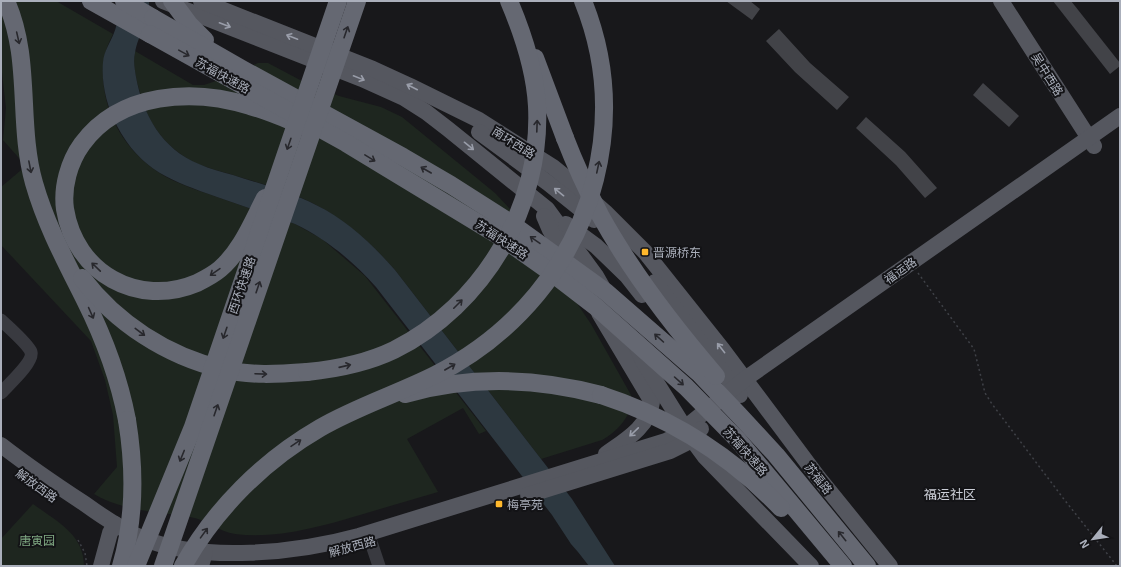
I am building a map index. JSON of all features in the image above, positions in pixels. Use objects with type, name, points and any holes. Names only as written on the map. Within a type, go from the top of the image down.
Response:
[{"type":"highway","points":[[6,1],[15,25],[19,43],[22,64],[27,150],[30,169],[41,205],[51,230],[104,344],[124,402],[130,439],[132,483],[130,520],[121,566]]},
{"type":"highway","name":"苏福快速路","points":[[91,1],[346,144],[501,237],[556,276],[595,306],[686,387],[738,440],[843,566]]},
{"type":"highway","name":"苏福快速路","points":[[124,1],[242,69],[451,185],[509,222],[606,292],[700,374],[776,455],[867,566]]},
{"type":"highway","points":[[172,1],[188,24],[242,69]]},
{"type":"highway","points":[[309,83],[331,1]]},
{"type":"highway","name":"西环快速路","points":[[136,566],[194,427],[309,83],[338,1]]},
{"type":"highway","name":"西环快速路","points":[[174,560],[357,1]]},
{"type":"highway","points":[[51,230],[93,293],[109,309],[146,337],[170,351],[201,363],[222,370],[240,372],[274,374],[301,373],[331,370],[373,358],[394,350],[440,320],[473,288],[497,256],[515,224],[529,184],[534,162],[537,104],[529,58],[524,39],[510,1]]},
{"type":"highway","points":[[510,1],[528,40],[551,103],[577,167],[598,211],[614,239],[668,318],[783,455],[829,520]]},
{"type":"highway","points":[[174,560],[194,548],[216,517],[241,489],[267,465],[290,447],[321,428],[454,365],[490,341],[512,322],[540,291],[557,267],[571,243],[587,208],[593,190],[604,131],[603,73],[595,36],[583,1]]},
{"type":"highway","points":[[280,169],[242,243],[234,254],[219,270],[202,280],[183,288],[165,291],[138,289],[112,280],[93,265],[84,254],[67,221],[64,188],[70,168],[80,146],[102,122],[126,108],[147,101],[171,97],[205,97],[222,99],[249,105],[272,113],[346,144]]},
{"type":"highway","points":[[369,404],[435,386],[487,381],[536,383],[580,389],[618,401],[658,417],[678,428],[698,440],[739,470],[780,507],[831,566]]},
{"type":"main road","points":[[163,1],[362,79],[404,98],[448,129],[543,207],[596,246],[738,391]]},
{"type":"main road","name":"南环西路","points":[[201,1],[373,69],[479,120],[553,167],[600,207],[644,252],[738,391]]},
{"type":"main road","name":"吴中西路","points":[[1001,1],[1096,140]]},
{"type":"main road","name":"吴中西路","points":[[1014,1],[1096,140]]},
{"type":"main road","name":"福运路","points":[[1096,140],[1120,116]]},
{"type":"main road","name":"福运路","points":[[688,433],[738,391],[912,270],[933,253],[1096,140],[1120,129]]},
{"type":"main road","points":[[543,207],[596,276],[634,340],[643,361],[688,433],[715,468],[811,566]]},
{"type":"main road","points":[[543,207],[550,230],[652,402],[651,409],[639,427],[595,463]]},
{"type":"main road","name":"苏福路","points":[[738,391],[818,477],[890,566]]},
{"type":"main road","name":"解放西路","points":[[563,478],[595,463],[688,433]]},
{"type":"main road","name":"解放西路","points":[[1,458],[55,497],[113,529],[142,538],[174,560],[203,559],[224,562],[255,562],[293,559],[339,551],[370,537],[563,478],[679,448],[688,433]]},
{"type":"main road","name":"解放西路","points":[[1,445],[113,529]]},
{"type":"main road","points":[[101,566],[113,529]]},
{"type":"street","points":[[1,320],[28,347],[31,357],[28,363],[1,393]]},
{"type":"street","points":[[370,537],[379,566]]},
{"type":"path","points":[[912,270],[930,289],[974,349],[985,393],[992,404],[1063,498],[1117,566]]},
{"type":"path","points":[[78,540],[85,553],[87,566]]},
{"type":"green space","points":[[1,1],[56,1],[113,34],[106,50],[103,66],[103,82],[110,113],[124,139],[143,160],[154,169],[166,177],[189,187],[295,224],[322,239],[365,276],[486,431],[479,434],[463,408],[407,439],[438,492],[314,528],[267,535],[229,533],[196,518],[129,508],[94,494],[117,467],[113,415],[105,380],[91,341],[1,245],[1,187],[26,166],[3,140],[6,108],[1,64]]},
{"type":"green space","points":[[135,51],[193,85],[204,85],[258,63],[268,63],[302,81],[339,96],[381,107],[402,117],[495,193],[522,222],[591,324],[631,395],[630,409],[624,421],[614,432],[602,440],[541,459],[395,270],[360,235],[340,219],[308,201],[275,188],[198,164],[188,159],[169,145],[149,117],[139,91],[135,74]]},
{"type":"green space","name":"唐寅园","points":[[33,504],[67,529],[74,537],[83,555],[84,566],[1,566],[1,539]]},
{"type":"shaded area","points":[[121,1],[149,1],[148,15],[135,53],[134,59],[136,77],[139,91],[149,117],[165,140],[186,158],[199,164],[275,188],[316,205],[338,218],[369,242],[395,270],[572,499],[615,566],[589,566],[571,544],[552,515],[376,287],[358,268],[318,237],[295,224],[201,191],[172,179],[147,164],[136,154],[126,141],[113,119],[103,78],[104,58],[115,29]]},
{"type":"building","points":[[726,1],[750,1],[760,9],[752,20]]},
{"type":"building","points":[[1053,1],[1071,1],[1120,63],[1120,66],[1110,74]]},
{"type":"building","points":[[779,29],[810,63],[849,97],[837,110],[795,72],[766,41]]},
{"type":"building","points":[[983,83],[1019,116],[1009,127],[973,95]]},
{"type":"building","points":[[866,117],[905,152],[937,188],[925,198],[896,165],[856,128]]},
{"type":"place","name":"晋源桥东","points":[[645,252]]},
{"type":"place","name":"梅亭苑","points":[[499,504]]},
{"type":"district","name":"福运社区","points":[[950,494]]}]
